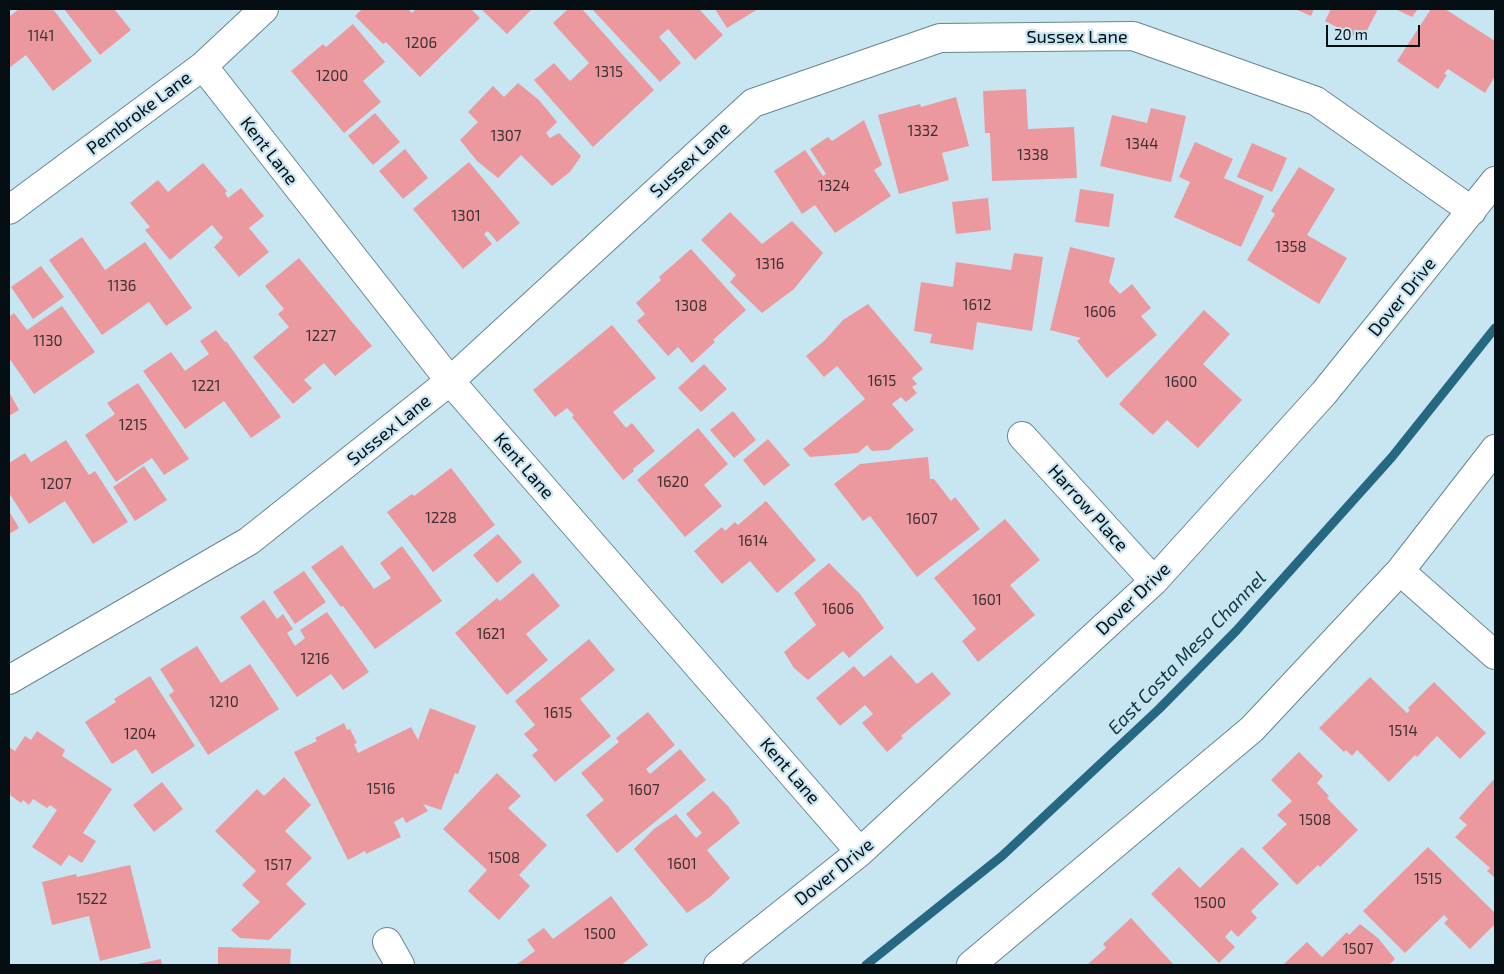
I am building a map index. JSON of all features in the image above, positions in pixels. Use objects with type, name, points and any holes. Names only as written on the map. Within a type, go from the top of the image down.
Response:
[{"type":"street","name":"Pembroke Lane","points":[[9,210],[203,66],[264,9]]},
{"type":"street","name":"Sussex Lane","points":[[9,680],[249,541],[450,381],[753,103],[940,38],[1133,36],[1316,101],[1472,211]]},
{"type":"street","name":"Kent Lane","points":[[203,66],[450,381],[860,852]]},
{"type":"street","name":"Dover Drive","points":[[718,965],[860,852],[1154,581],[1324,393],[1495,181]]},
{"type":"street","name":"Harrow Place","points":[[1022,436],[1154,581]]},
{"type":"street","points":[[971,965],[1252,729],[1400,571],[1495,449]]},
{"type":"street","points":[[1400,571],[1495,655]]},
{"type":"street","points":[[387,942],[400,965]]},
{"type":"building","points":[[19,9],[53,9],[92,61],[53,91],[26,55],[9,68],[9,17]]},
{"type":"building","points":[[64,9],[114,9],[131,30],[100,55]]},
{"type":"building","points":[[362,9],[408,9],[412,13],[416,9],[471,9],[480,18],[420,77],[386,42],[383,44],[355,16]]},
{"type":"building","points":[[481,9],[532,9],[507,34]]},
{"type":"building","points":[[568,9],[582,9],[654,90],[593,147],[534,80],[554,63],[570,81],[589,63],[553,23]]},
{"type":"building","points":[[592,9],[699,9],[723,35],[695,60],[668,29],[659,37],[681,63],[660,82]]},
{"type":"building","points":[[715,9],[758,9],[727,28]]},
{"type":"building","points":[[1295,9],[1314,9],[1311,16]]},
{"type":"building","points":[[1331,9],[1378,9],[1362,40],[1325,21]]},
{"type":"building","points":[[1395,9],[1418,9],[1412,17]]},
{"type":"building","points":[[1431,9],[1445,9],[1495,41],[1495,76],[1485,93],[1448,69],[1444,74],[1447,75],[1438,89],[1397,61]]},
{"type":"building","points":[[353,24],[385,62],[363,81],[381,102],[344,133],[291,71],[323,44],[326,47]]},
{"type":"building","points":[[518,83],[539,100],[557,122],[546,133],[550,138],[559,133],[581,156],[570,172],[552,186],[521,155],[498,178],[477,161],[460,140],[478,122],[468,112],[493,86],[504,97]]},
{"type":"building","points":[[1026,89],[1028,129],[1074,127],[1077,178],[992,181],[990,133],[985,133],[983,91]]},
{"type":"building","points":[[956,97],[969,146],[942,153],[949,180],[899,194],[878,115],[920,104],[921,107]]},
{"type":"building","points":[[1151,108],[1186,116],[1171,182],[1100,166],[1112,115],[1147,123]]},
{"type":"building","points":[[375,113],[400,142],[373,165],[348,136]]},
{"type":"building","points":[[864,120],[882,165],[874,170],[891,196],[835,233],[815,205],[802,214],[774,171],[805,150],[823,176],[826,174],[810,149],[828,137],[832,141]]},
{"type":"building","points":[[1195,142],[1233,159],[1224,178],[1264,196],[1241,247],[1174,217],[1190,182],[1179,177]]},
{"type":"building","points":[[1252,143],[1287,158],[1272,192],[1237,177]]},
{"type":"building","points":[[405,149],[428,178],[403,199],[379,171]]},
{"type":"building","points":[[469,162],[520,223],[497,242],[488,231],[484,234],[492,244],[463,269],[413,209]]},
{"type":"building","points":[[203,163],[227,191],[225,193],[228,198],[241,188],[264,216],[249,228],[269,252],[239,277],[214,247],[223,238],[212,225],[170,260],[145,230],[150,227],[130,203],[158,180],[168,192]]},
{"type":"building","points":[[1299,167],[1335,189],[1307,235],[1347,258],[1319,304],[1247,260],[1275,214],[1271,211]]},
{"type":"building","points":[[1080,189],[1114,194],[1109,227],[1075,222]]},
{"type":"building","points":[[988,198],[991,230],[956,234],[952,202]]},
{"type":"building","points":[[730,212],[762,244],[792,221],[823,253],[794,289],[762,313],[730,282],[736,275],[701,240]]},
{"type":"building","points":[[82,237],[105,270],[145,242],[192,308],[166,326],[149,302],[102,335],[49,260]]},
{"type":"building","points":[[1070,247],[1115,258],[1109,282],[1120,294],[1132,284],[1151,308],[1141,316],[1157,335],[1107,378],[1077,341],[1081,338],[1050,330]]},
{"type":"building","points":[[691,249],[746,310],[713,340],[715,342],[692,363],[678,347],[668,356],[637,321],[645,314],[636,303],[661,280],[659,277]]},
{"type":"building","points":[[1014,253],[1043,257],[1032,331],[977,322],[973,350],[930,343],[932,334],[914,331],[921,282],[953,287],[956,262],[1011,270]]},
{"type":"building","points":[[299,258],[372,346],[335,376],[324,363],[304,380],[312,388],[293,404],[253,357],[289,327],[278,314],[284,309],[265,286]]},
{"type":"building","points":[[41,266],[64,297],[33,319],[11,287]]},
{"type":"building","points":[[868,304],[923,369],[912,378],[917,384],[912,387],[917,393],[906,402],[901,397],[892,404],[914,430],[889,450],[872,451],[867,445],[858,453],[810,457],[803,449],[865,399],[837,366],[824,377],[806,356],[824,341],[843,320]]},
{"type":"building","points":[[62,306],[95,352],[34,394],[9,358],[9,317],[14,313],[27,330]]},
{"type":"building","points":[[1204,310],[1230,334],[1203,364],[1242,400],[1198,448],[1167,420],[1153,435],[1119,404]]},
{"type":"building","points":[[612,325],[656,378],[613,412],[626,428],[632,423],[655,451],[623,480],[572,417],[574,415],[567,408],[555,417],[533,390]]},
{"type":"building","points":[[216,330],[281,417],[251,438],[224,401],[185,429],[143,371],[171,352],[185,371],[209,354],[200,341]]},
{"type":"building","points":[[704,364],[727,389],[701,412],[678,388]]},
{"type":"building","points":[[138,383],[189,459],[164,475],[152,458],[116,482],[85,435],[115,414],[107,403]]},
{"type":"building","points":[[9,392],[19,410],[9,416]]},
{"type":"building","points":[[733,411],[756,440],[734,458],[710,430]]},
{"type":"building","points":[[698,428],[728,464],[704,485],[722,506],[685,537],[637,480]]},
{"type":"building","points":[[768,439],[790,465],[764,486],[743,460]]},
{"type":"building","points":[[66,440],[89,475],[95,471],[128,522],[93,544],[65,501],[29,524],[9,493],[9,463],[25,453],[31,462]]},
{"type":"building","points":[[928,457],[930,479],[934,479],[951,501],[955,497],[980,529],[917,577],[870,516],[863,521],[834,484],[860,464]]},
{"type":"building","points":[[144,466],[167,500],[135,521],[113,487]]},
{"type":"building","points":[[451,468],[495,525],[433,572],[387,512],[412,494],[414,496]]},
{"type":"building","points":[[766,501],[816,560],[777,593],[750,561],[722,584],[694,551],[722,527],[725,531],[735,522],[738,525]]},
{"type":"building","points":[[9,511],[19,528],[9,534]]},
{"type":"building","points":[[1005,519],[1040,560],[1010,585],[1035,615],[978,662],[962,641],[976,629],[934,578]]},
{"type":"building","points":[[498,534],[522,562],[497,583],[473,555]]},
{"type":"building","points":[[342,545],[374,589],[391,578],[380,563],[402,546],[442,601],[375,649],[311,567]]},
{"type":"building","points":[[829,563],[860,594],[884,628],[849,658],[843,651],[808,680],[794,668],[784,652],[816,625],[794,593]]},
{"type":"building","points":[[304,571],[326,602],[295,624],[273,592]]},
{"type":"building","points":[[533,573],[560,606],[526,634],[548,660],[507,695],[455,633],[497,598],[500,601]]},
{"type":"building","points":[[264,600],[277,619],[283,614],[293,629],[287,633],[295,646],[305,638],[300,630],[327,612],[369,672],[343,690],[331,674],[297,697],[240,617]]},
{"type":"building","points":[[589,639],[615,670],[580,699],[611,736],[555,782],[532,755],[538,750],[524,734],[535,725],[515,701]]},
{"type":"building","points":[[197,646],[221,683],[250,664],[279,709],[208,755],[169,695],[174,691],[160,669]]},
{"type":"building","points":[[891,655],[917,684],[932,672],[951,694],[901,736],[903,738],[887,752],[862,723],[873,714],[865,705],[840,726],[816,698],[854,666],[864,677]]},
{"type":"building","points":[[150,676],[195,746],[152,774],[136,749],[112,764],[85,722],[116,702],[114,699]]},
{"type":"building","points":[[1370,677],[1407,713],[1410,710],[1408,708],[1434,682],[1486,733],[1460,759],[1437,736],[1417,757],[1415,755],[1389,782],[1357,750],[1352,756],[1346,750],[1344,752],[1319,728]]},
{"type":"building","points":[[430,708],[476,726],[458,774],[455,773],[441,810],[423,804],[428,811],[406,823],[403,817],[394,822],[401,837],[366,854],[365,851],[348,860],[294,752],[317,741],[315,738],[344,723],[347,730],[350,729],[357,743],[354,744],[358,753],[411,727],[418,740]]},
{"type":"building","points":[[648,712],[675,745],[646,769],[650,774],[680,749],[706,780],[617,853],[586,815],[604,800],[581,773],[619,742],[616,738]]},
{"type":"building","points":[[37,731],[65,750],[62,756],[112,789],[83,833],[96,841],[82,863],[69,855],[61,866],[32,847],[57,810],[50,805],[47,808],[33,799],[29,805],[23,800],[21,803],[10,795],[9,747],[15,751],[25,736],[31,740]]},
{"type":"building","points":[[1299,752],[1323,776],[1317,783],[1329,796],[1327,798],[1358,830],[1320,867],[1318,865],[1297,885],[1262,848],[1287,824],[1277,815],[1292,801],[1271,780]]},
{"type":"building","points":[[497,773],[521,796],[508,808],[547,845],[519,875],[530,886],[499,920],[468,891],[487,870],[443,829]]},
{"type":"building","points":[[284,777],[311,805],[285,831],[312,858],[286,884],[306,904],[269,940],[240,938],[231,930],[260,902],[242,885],[256,871],[215,831],[257,789],[264,796]]},
{"type":"building","points":[[1495,778],[1495,878],[1487,871],[1490,868],[1455,837],[1467,825],[1459,818]]},
{"type":"building","points":[[162,782],[183,809],[154,832],[133,805]]},
{"type":"building","points":[[713,791],[728,806],[740,823],[707,850],[730,878],[710,897],[687,913],[634,849],[654,829],[676,814],[696,838],[702,833],[686,814]]},
{"type":"building","points":[[1242,847],[1279,884],[1251,911],[1257,918],[1238,937],[1231,930],[1225,937],[1235,947],[1219,963],[1151,894],[1179,867],[1200,888]]},
{"type":"building","points":[[1428,847],[1495,913],[1495,924],[1470,949],[1444,923],[1448,919],[1444,915],[1405,953],[1363,911]]},
{"type":"building","points":[[130,865],[151,948],[100,961],[89,916],[52,925],[42,882],[76,874],[77,877]]},
{"type":"building","points":[[611,896],[648,945],[621,965],[516,965],[535,951],[527,940],[544,928],[553,939]]},
{"type":"building","points":[[1131,918],[1173,964],[1087,965],[1106,948],[1103,944]]},
{"type":"building","points":[[1360,924],[1378,938],[1395,959],[1389,965],[1283,965],[1307,942],[1322,957],[1347,932],[1349,935]]},
{"type":"building","points":[[218,947],[291,949],[290,965],[218,965]]},
{"type":"building","points":[[161,959],[162,965],[138,965],[138,964]]},
{"type":"waterway","name":"East Costa Mesa Channel","points":[[866,965],[1002,856],[1159,709],[1236,631],[1392,457],[1495,328]]}]
